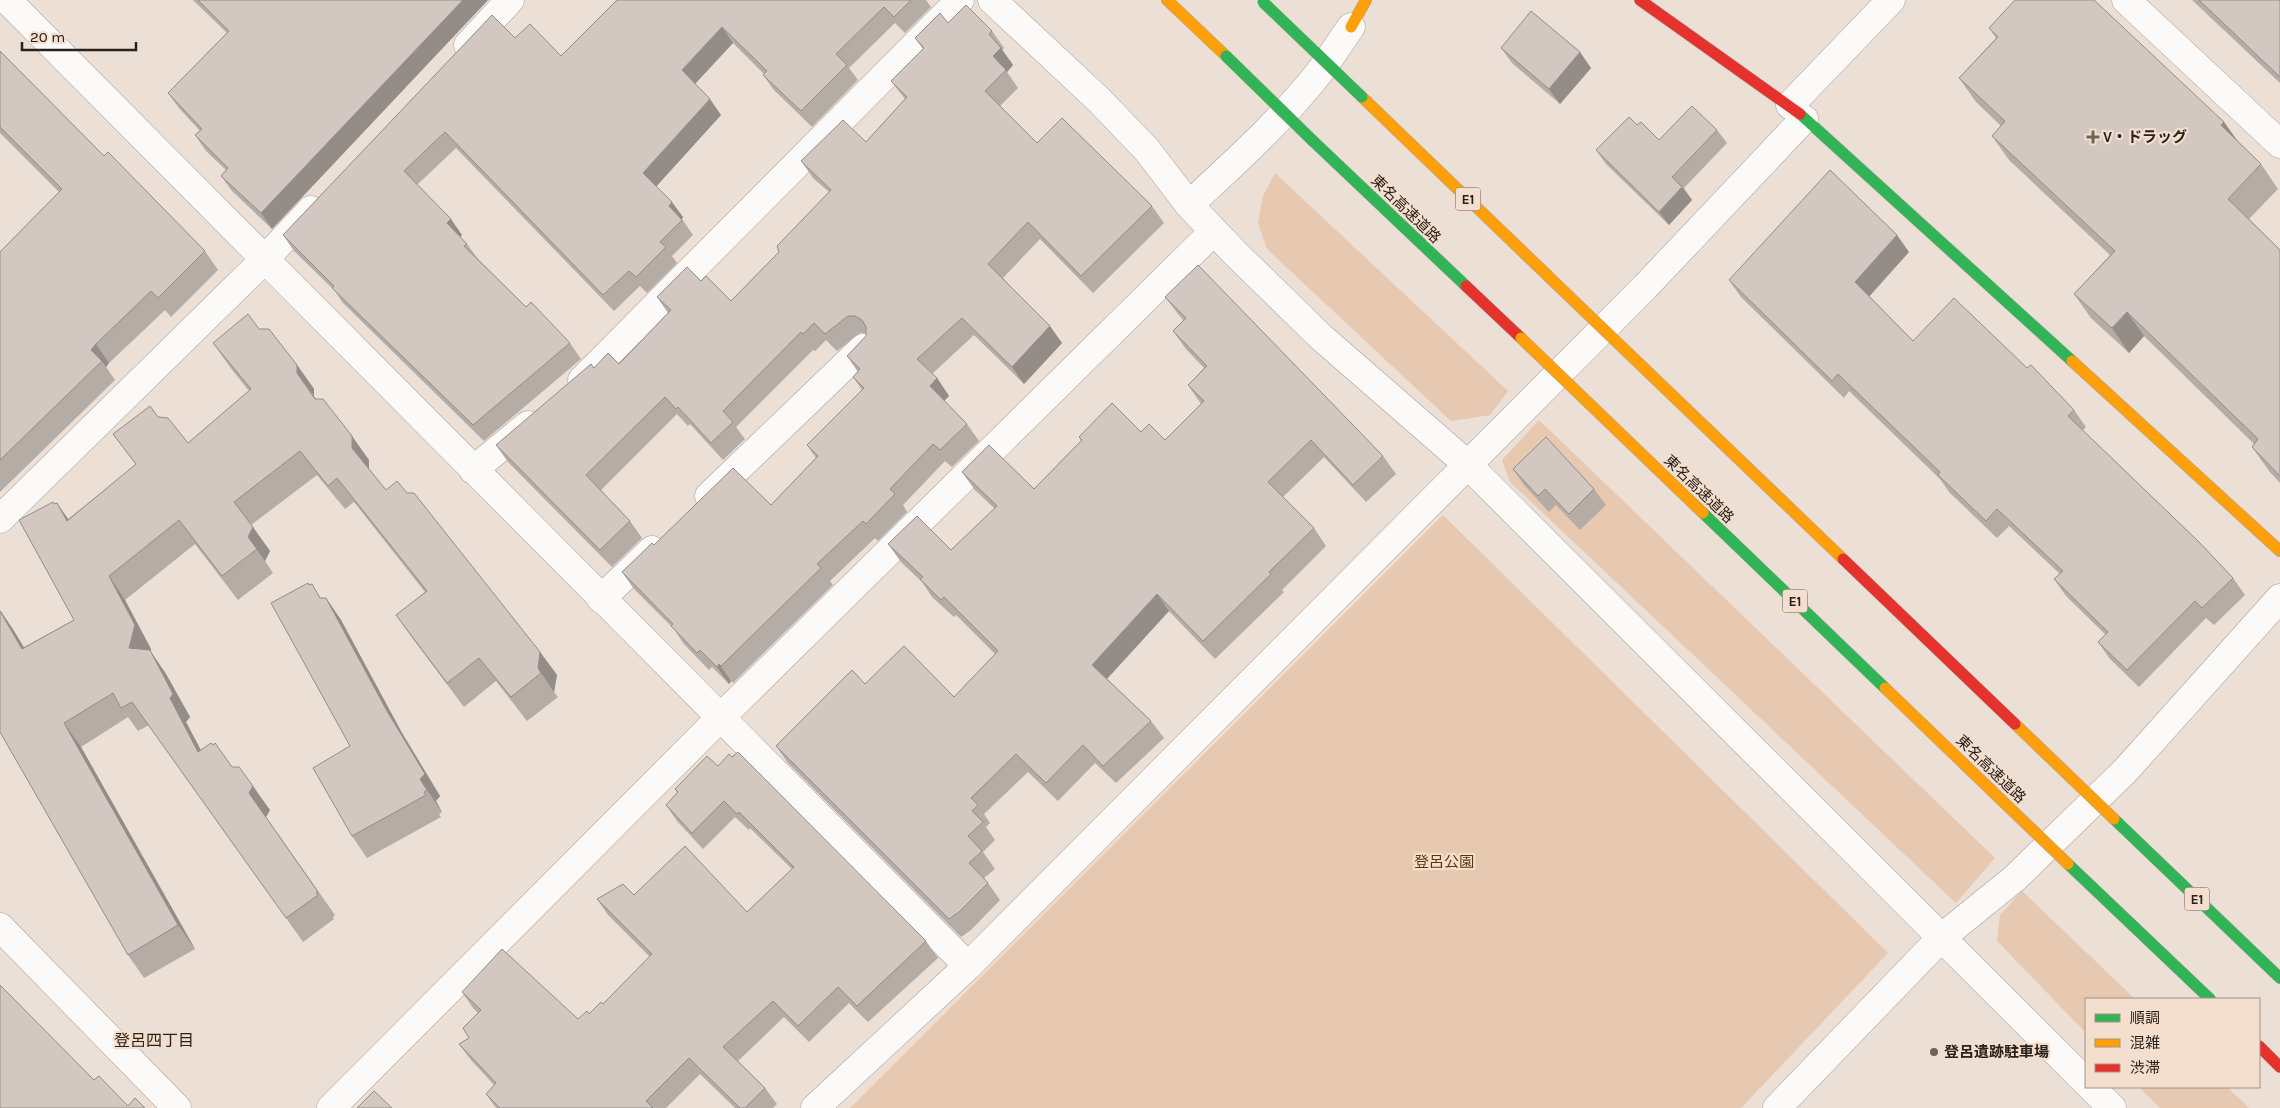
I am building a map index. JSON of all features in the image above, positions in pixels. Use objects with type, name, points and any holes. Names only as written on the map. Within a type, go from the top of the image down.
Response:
[{"type":"main road","name":"東名高速道路","points":[[1167,0],[2209,998]]},
{"type":"main road","points":[[1350,27],[1366,0]]},
{"type":"main road","points":[[1640,0],[1797,112],[2280,551]]},
{"type":"main road","name":"E1","points":[[1262,1],[2280,978]]},
{"type":"main road","points":[[2260,1047],[2280,1066]]},
{"type":"street","points":[[449,64],[510,0]]},
{"type":"street","points":[[473,470],[578,384],[960,0]]},
{"type":"street","points":[[992,0],[1099,100],[1147,150],[1189,204],[1214,231],[1321,338],[1467,464],[2085,1081]]},
{"type":"street","points":[[816,1108],[968,966],[1645,287],[1797,112],[1891,0]]},
{"type":"street","points":[[2126,0],[2280,144]]},
{"type":"street","points":[[11,8],[968,966]]},
{"type":"street","points":[[1189,204],[1246,153],[1296,101],[1320,72],[1350,27]]},
{"type":"street","points":[[0,519],[264,260],[326,195]]},
{"type":"street","points":[[331,1108],[720,718],[1214,231]]},
{"type":"street","points":[[693,511],[863,348]]},
{"type":"street","points":[[601,599],[672,531]]},
{"type":"street","points":[[1777,1108],[1941,938],[2015,878],[2125,770],[2280,598]]},
{"type":"street","points":[[0,927],[177,1108]]},
{"type":"street","points":[[2092,1088],[2112,1108]]},
{"type":"green space","points":[[1275,173],[1508,391],[1490,415],[1451,421],[1267,249],[1258,223],[1263,196]]},
{"type":"green space","points":[[1539,420],[1995,858],[1956,903],[1510,482],[1502,460]]},
{"type":"green space","name":"登呂公園","points":[[1443,515],[1888,953],[1741,1108],[850,1108]]},
{"type":"green space","points":[[2022,891],[2134,998],[2085,998],[2085,1032],[1997,941],[2000,915]]},
{"type":"green space","points":[[2140,1088],[2228,1088],[2249,1108],[2160,1108]]},
{"type":"building","points":[[198,0],[463,0],[261,213],[221,176],[228,168],[195,135],[202,129],[168,93],[229,31]]},
{"type":"building","points":[[617,0],[911,0],[894,17],[884,7],[836,54],[847,65],[801,111],[763,75],[767,71],[722,27],[682,70],[710,99],[643,173],[672,202],[669,206],[682,220],[660,242],[666,247],[636,277],[629,271],[603,295],[445,132],[404,171],[451,219],[447,223],[467,244],[464,246],[526,307],[531,302],[570,343],[473,425],[332,288],[334,286],[283,235],[492,15],[515,38],[530,24],[561,56]]},
{"type":"building","points":[[2015,0],[2094,0],[2224,122],[2221,125],[2261,164],[2228,199],[2280,250],[2280,476],[2252,447],[2258,439],[2127,312],[2112,328],[2074,294],[2115,251],[1992,136],[2005,121],[1959,78],[1998,37],[1989,28]]},
{"type":"building","points":[[2199,0],[2280,0],[2280,77]]},
{"type":"building","points":[[966,5],[992,31],[989,34],[1001,48],[993,56],[1006,70],[985,91],[1037,143],[1062,118],[1152,206],[1081,276],[1028,222],[988,264],[1050,326],[1012,367],[962,318],[917,359],[937,378],[930,386],[967,424],[940,450],[933,444],[890,489],[895,494],[866,524],[863,521],[817,564],[821,568],[721,666],[719,664],[717,667],[700,650],[697,653],[671,626],[673,624],[622,572],[652,543],[654,545],[733,468],[771,505],[818,456],[807,445],[864,388],[853,377],[860,369],[847,356],[866,336],[866,327],[862,320],[855,316],[848,316],[825,334],[814,323],[803,334],[801,332],[723,411],[733,422],[711,443],[678,407],[676,409],[665,397],[586,475],[630,521],[600,550],[496,445],[591,364],[594,368],[608,353],[619,364],[671,310],[657,297],[687,267],[701,281],[706,276],[731,301],[779,252],[777,246],[831,190],[801,161],[843,120],[866,142],[907,97],[891,81],[924,48],[915,38],[940,13],[948,23]]},
{"type":"building","points":[[1531,11],[1580,52],[1549,89],[1501,48]]},
{"type":"building","points":[[0,51],[104,156],[108,152],[205,251],[158,298],[151,291],[96,344],[91,350],[102,361],[0,460],[0,252],[62,189],[0,127]]},
{"type":"building","points":[[1692,106],[1717,130],[1672,177],[1682,187],[1659,212],[1596,150],[1629,117],[1637,125],[1641,122],[1659,140]]},
{"type":"building","points":[[1830,170],[1897,235],[1855,282],[1913,341],[1954,298],[2027,368],[2031,365],[2074,410],[2068,416],[2199,542],[2233,578],[2202,608],[2195,601],[2127,670],[2098,642],[2108,632],[2054,579],[2063,571],[1997,509],[1986,521],[1938,475],[1940,472],[1838,374],[1832,381],[1729,280]]},
{"type":"building","points":[[1198,265],[1383,456],[1353,485],[1311,440],[1268,482],[1314,528],[1269,572],[1271,574],[1203,641],[1157,594],[1092,665],[1151,721],[1103,766],[1083,745],[1046,783],[1016,754],[971,798],[978,805],[972,811],[983,822],[968,836],[982,851],[969,863],[988,883],[959,912],[949,919],[776,746],[852,670],[865,684],[904,646],[954,697],[998,651],[944,597],[941,600],[920,579],[923,577],[888,544],[917,516],[951,550],[997,506],[962,472],[989,445],[1034,489],[1082,440],[1079,437],[1112,403],[1141,432],[1149,424],[1165,440],[1204,401],[1188,385],[1207,366],[1173,331],[1186,318],[1165,297]]},
{"type":"building","points":[[248,314],[259,329],[269,329],[297,365],[297,373],[315,399],[323,399],[352,436],[352,448],[386,490],[397,481],[407,493],[414,493],[540,652],[538,668],[541,673],[511,697],[479,658],[447,683],[396,615],[427,591],[337,478],[328,486],[300,451],[234,502],[253,527],[248,537],[257,549],[222,576],[179,520],[109,576],[135,625],[129,648],[150,650],[173,694],[170,698],[198,752],[211,743],[213,745],[215,743],[232,767],[239,767],[253,786],[249,793],[318,892],[316,893],[318,895],[286,918],[132,702],[121,708],[113,693],[64,723],[178,925],[128,955],[0,732],[0,611],[22,649],[74,620],[19,520],[53,502],[54,504],[57,503],[67,521],[136,464],[113,434],[150,406],[158,417],[168,418],[188,443],[251,389],[213,343]]},
{"type":"building","points":[[1546,437],[1594,489],[1569,514],[1545,489],[1538,496],[1513,469]]},
{"type":"building","points":[[308,583],[309,585],[312,584],[320,598],[326,598],[387,711],[425,774],[420,779],[427,790],[424,792],[426,795],[352,836],[313,768],[350,746],[271,603]]},
{"type":"building","points":[[738,752],[926,941],[857,1006],[838,987],[798,1026],[773,1001],[723,1047],[765,1088],[745,1108],[740,1108],[689,1058],[646,1101],[653,1108],[500,1108],[486,1094],[496,1083],[459,1044],[469,1038],[463,1028],[481,1010],[462,992],[502,949],[578,1019],[587,1011],[589,1014],[601,1002],[603,1004],[652,954],[597,899],[623,884],[634,895],[685,846],[747,912],[794,867],[739,812],[737,814],[724,801],[692,833],[666,805],[678,792],[675,789],[707,756],[718,766],[729,754],[732,757]]},
{"type":"building","points":[[0,985],[94,1080],[99,1076],[128,1106],[135,1098],[145,1108],[0,1108]]},
{"type":"building","points":[[374,1091],[392,1108],[357,1108]]},
{"type":"traffic: fast","points":[[1263,2],[1362,97]]},
{"type":"traffic: fast","points":[[1226,56],[1313,141]]},
{"type":"traffic: fast","points":[[1800,114],[2072,361]]},
{"type":"traffic: fast","points":[[1313,141],[1466,286]]},
{"type":"traffic: fast","points":[[1703,513],[1885,688]]},
{"type":"traffic: fast","points":[[2114,819],[2280,978]]},
{"type":"traffic: fast","points":[[2068,864],[2209,998]]},
{"type":"traffic: slow","points":[[1167,0],[1226,56]]},
{"type":"traffic: slow","points":[[1351,27],[1366,0]]},
{"type":"traffic: slow","points":[[1362,97],[1575,302]]},
{"type":"traffic: slow","points":[[1575,302],[1843,559]]},
{"type":"traffic: slow","points":[[1521,338],[1703,513]]},
{"type":"traffic: slow","points":[[2072,361],[2280,551]]},
{"type":"traffic: slow","points":[[1885,688],[2068,864]]},
{"type":"traffic: slow","points":[[2015,724],[2114,819]]},
{"type":"traffic: jam","points":[[1640,0],[1800,114]]},
{"type":"traffic: jam","points":[[1466,286],[1521,338]]},
{"type":"traffic: jam","points":[[1843,559],[2015,724]]},
{"type":"traffic: jam","points":[[2260,1047],[2280,1067]]},
{"type":"place","name":"V・ドラッグ","points":[[2093,137]]},
{"type":"place","name":"登呂遺跡駐車場","points":[[1934,1052]]},
{"type":"district","name":"登呂四丁目","points":[[154,1040]]}]
